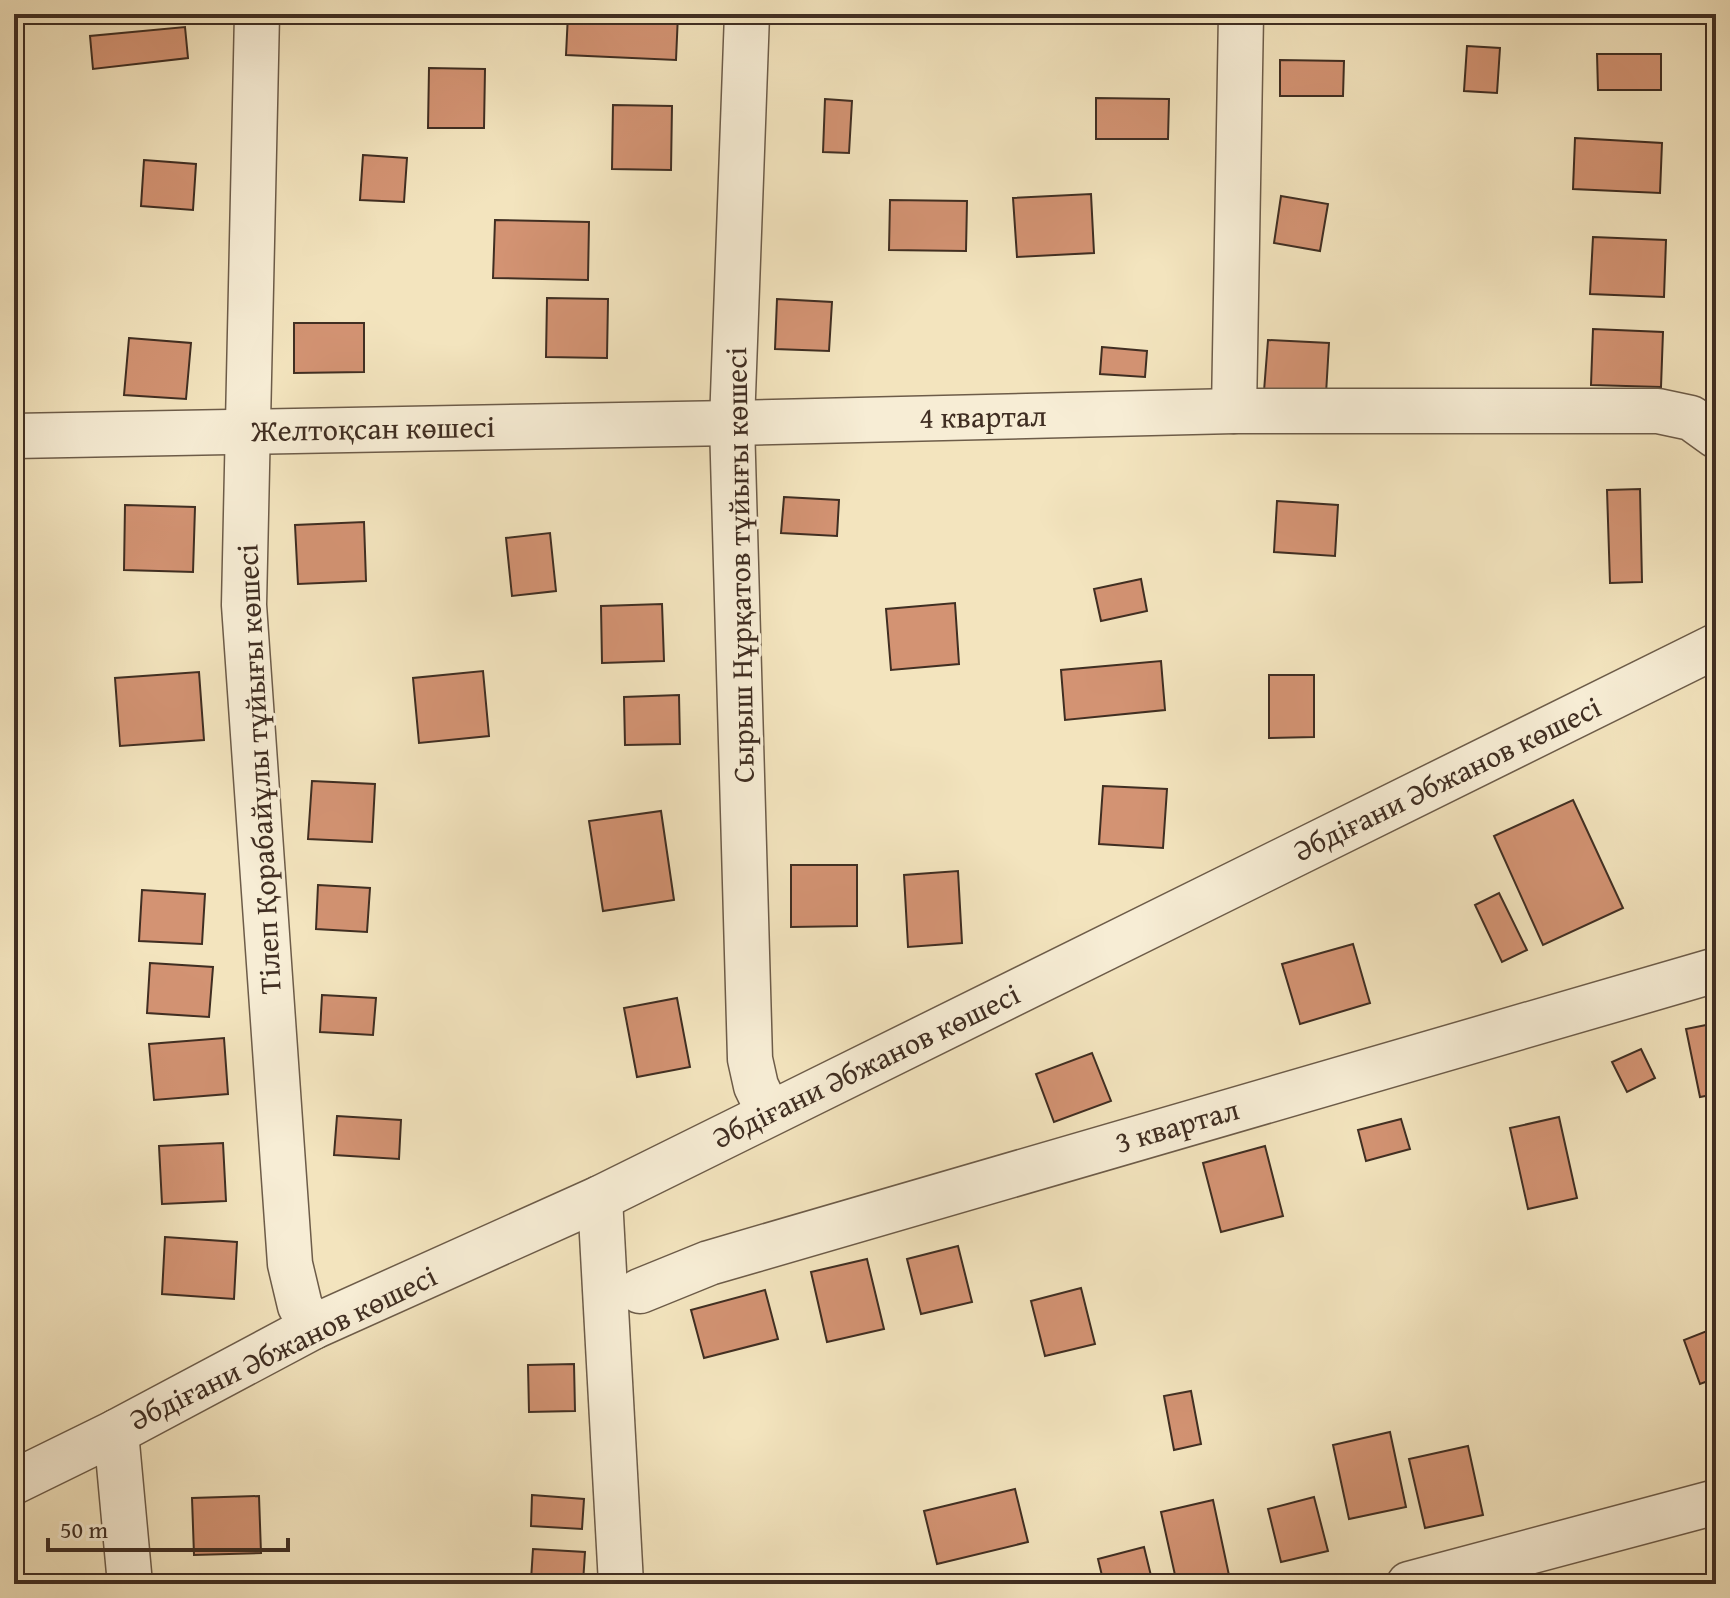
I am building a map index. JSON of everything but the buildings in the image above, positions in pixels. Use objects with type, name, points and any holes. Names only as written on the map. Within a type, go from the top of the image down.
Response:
[{"type":"street","name":"Тілеп Қорабайұлы тұйығы көшесі","points":[[257,14],[244,605],[289,1249],[300,1306],[313,1327]]},
{"type":"street","name":"Сырыш Нұрқатов тұйығы көшесі","points":[[747,14],[732,423],[750,1059],[756,1086],[769,1113]]},
{"type":"street","points":[[1234,411],[1241,14]]},
{"type":"street","name":"4 квартал","points":[[732,423],[1234,411],[1658,411],[1713,420]]},
{"type":"street","name":"Желтоқсан көшесі","points":[[14,436],[732,423]]},
{"type":"street","name":"Әбдіғани Әбжанов көшесі","points":[[14,1482],[116,1432],[313,1327],[600,1198],[1716,646]]},
{"type":"street","name":"3 квартал","points":[[640,1291],[709,1263],[1716,970]]},
{"type":"street","points":[[600,1198],[621,1584]]},
{"type":"street","points":[[116,1432],[130,1584]]},
{"type":"street","points":[[1409,1584],[1716,1502]]}]
